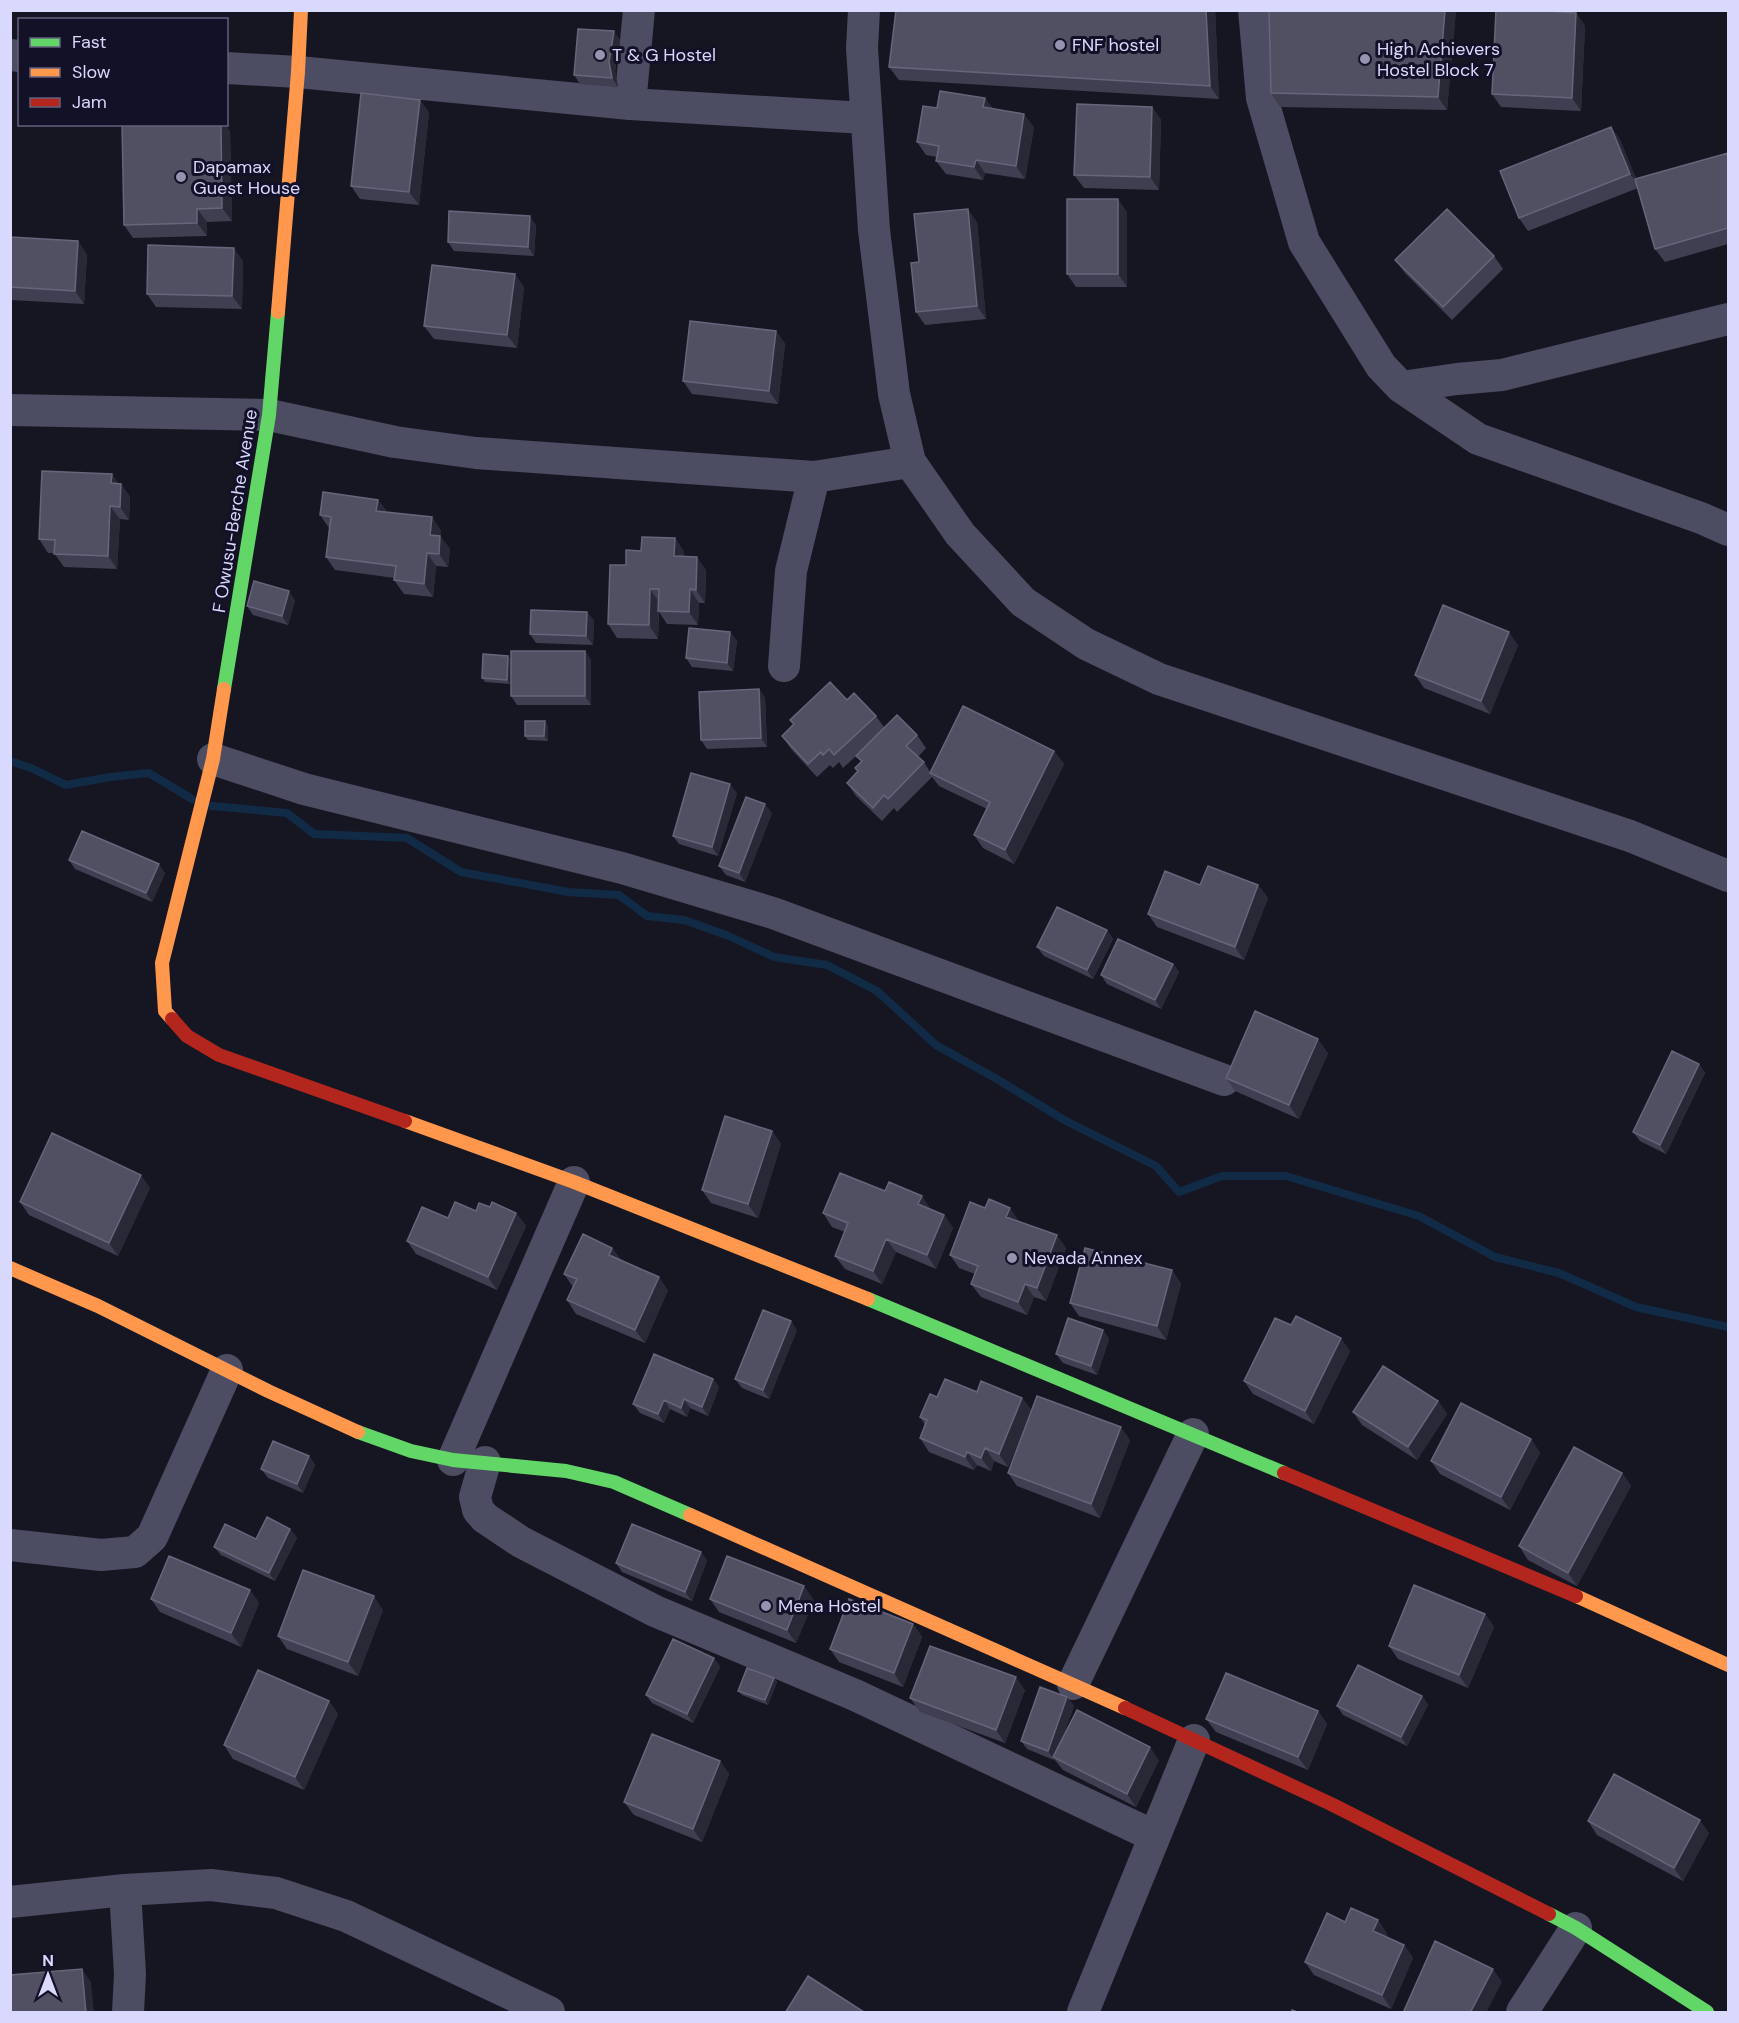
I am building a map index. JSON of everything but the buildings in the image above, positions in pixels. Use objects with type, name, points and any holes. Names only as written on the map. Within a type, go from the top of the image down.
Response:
[{"type":"street","name":"F Owusu-Berche Avenue","points":[[301,10],[298,72],[269,415],[213,759],[162,963],[165,1011],[187,1036],[219,1055],[574,1182]]},
{"type":"street","points":[[630,104],[639,10]]},
{"type":"street","points":[[1254,10],[1262,98],[1304,242],[1380,366],[1401,387],[1478,439],[1701,518],[1728,530]]},
{"type":"street","points":[[857,11],[862,48],[874,230],[884,322],[894,394],[910,462],[960,534],[1023,602],[1086,644],[1159,679],[1630,836],[1728,873]]},
{"type":"street","points":[[228,68],[298,72],[630,104],[866,118]]},
{"type":"street","points":[[1401,387],[1502,375],[1728,320]]},
{"type":"street","points":[[10,410],[269,415],[396,442],[476,453],[814,477],[910,462]]},
{"type":"street","points":[[784,666],[791,571],[814,477]]},
{"type":"street","points":[[213,759],[303,789],[622,868],[772,913],[1224,1080]]},
{"type":"street","points":[[453,1460],[574,1182],[807,1273],[1193,1434],[1567,1592],[1728,1665]]},
{"type":"street","points":[[10,1268],[98,1306],[268,1391],[377,1440],[411,1451],[453,1460],[566,1471],[614,1482],[1073,1684],[1341,1809],[1576,1929],[1707,2013]]},
{"type":"street","points":[[10,1545],[101,1556],[135,1552],[152,1537],[227,1370]]},
{"type":"street","points":[[1073,1684],[1193,1434]]},
{"type":"street","points":[[485,1462],[475,1497],[478,1510],[485,1518],[521,1542],[655,1611],[855,1695],[1154,1836]]},
{"type":"street","points":[[1083,2013],[1194,1740]]},
{"type":"street","points":[[10,1902],[124,1890],[211,1885],[276,1893],[346,1916],[549,2013]]},
{"type":"street","points":[[124,1890],[130,1974],[128,2013]]},
{"type":"street","points":[[1522,2013],[1576,1929]]},
{"type":"waterway","points":[[10,761],[31,768],[66,785],[149,773],[192,799]]},
{"type":"waterway","points":[[212,806],[287,813],[314,834],[407,838],[461,872],[568,892],[619,895],[647,916],[684,920],[729,936],[774,957],[827,965],[877,991],[936,1045],[1066,1121],[1156,1166],[1179,1192],[1222,1176],[1286,1176],[1419,1216],[1495,1257],[1559,1273],[1636,1307],[1728,1327]]},
{"type":"traffic: fast","points":[[224,689],[269,415],[278,312]]},
{"type":"traffic: fast","points":[[868,1299],[1284,1473]]},
{"type":"traffic: fast","points":[[358,1432],[411,1451],[453,1460],[566,1471],[614,1482],[690,1515]]},
{"type":"traffic: fast","points":[[1549,1914],[1576,1928],[1707,2012]]},
{"type":"traffic: slow","points":[[278,312],[301,10]]},
{"type":"traffic: slow","points":[[172,1019],[165,1011],[162,963],[213,759],[224,689]]},
{"type":"traffic: slow","points":[[405,1121],[574,1182],[868,1299]]},
{"type":"traffic: slow","points":[[10,1268],[98,1306],[268,1391],[358,1432]]},
{"type":"traffic: slow","points":[[690,1515],[1125,1708]]},
{"type":"traffic: slow","points":[[1576,1596],[1728,1665]]},
{"type":"traffic: jam","points":[[172,1019],[187,1036],[219,1055],[405,1121]]},
{"type":"traffic: jam","points":[[1284,1473],[1576,1596]]},
{"type":"traffic: jam","points":[[1125,1708],[1331,1804],[1549,1914]]},
{"type":"place","name":"FNF hostel","points":[[1060,45]]},
{"type":"place","name":"T & G Hostel","points":[[600,55]]},
{"type":"place","name":"High Achievers Hostel Block 7","points":[[1365,59]]},
{"type":"place","name":"Dapamax Guest House","points":[[181,177]]},
{"type":"place","name":"Nevada Annex","points":[[1012,1258]]},
{"type":"place","name":"Mena Hostel","points":[[766,1606]]}]
